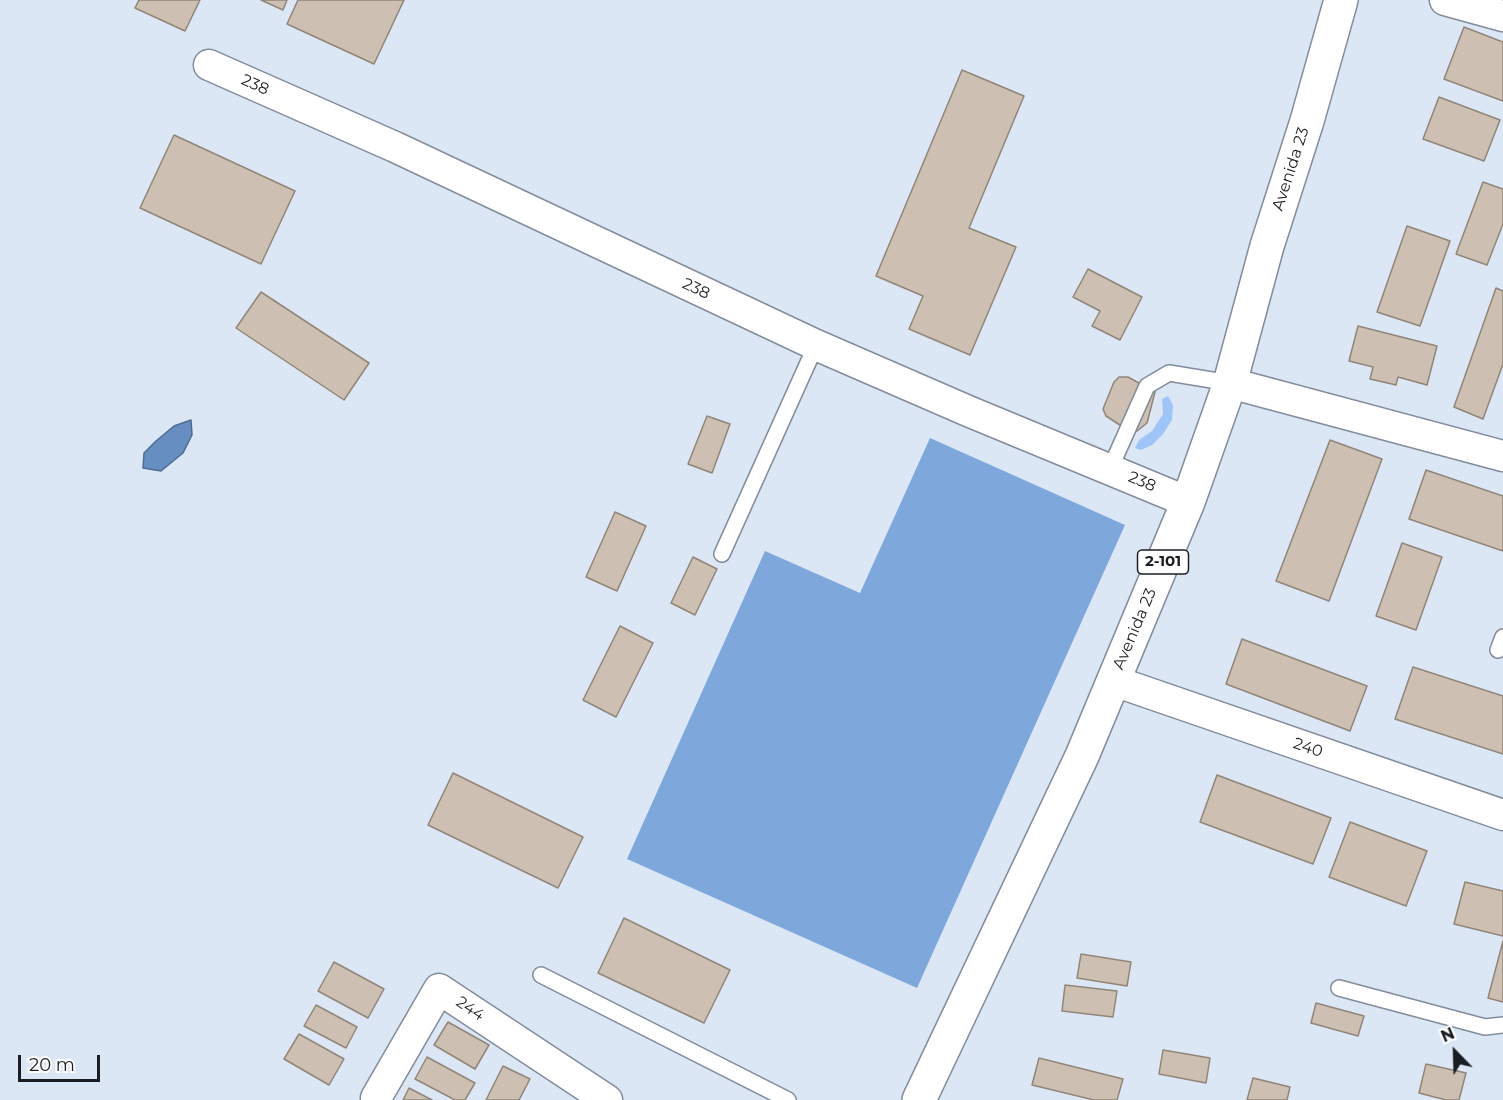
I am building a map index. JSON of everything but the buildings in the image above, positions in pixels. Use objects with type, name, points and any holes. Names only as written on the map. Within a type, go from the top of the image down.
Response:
[{"type":"main road","name":"Avenida 23","points":[[919,1100],[1082,756],[1188,502],[1230,383],[1267,246],[1307,121],[1341,0]]},
{"type":"street","points":[[1444,0],[1503,16]]},
{"type":"street","name":"238","points":[[209,65],[395,147],[816,345],[1188,502]]},
{"type":"street","points":[[1230,383],[1503,456]]},
{"type":"street","name":"240","points":[[1114,681],[1503,815]]},
{"type":"street","name":"244","points":[[376,1098],[439,988],[606,1100]]},
{"type":"lane","points":[[722,554],[816,345]]},
{"type":"lane","points":[[1110,469],[1147,386],[1169,373],[1230,383]]},
{"type":"lane","points":[[541,975],[788,1100]]},
{"type":"lane","points":[[1339,988],[1485,1027],[1503,1025]]},
{"type":"shaded area","points":[[1168,396],[1173,405],[1172,420],[1152,445],[1141,450],[1135,448],[1139,440],[1152,431],[1163,414],[1162,399]]},
{"type":"shaded area","points":[[191,420],[192,435],[183,453],[161,471],[143,468],[144,453],[156,441],[174,426]]},
{"type":"shaded area","points":[[930,438],[1125,525],[917,988],[627,859],[765,551],[860,593]]}]
